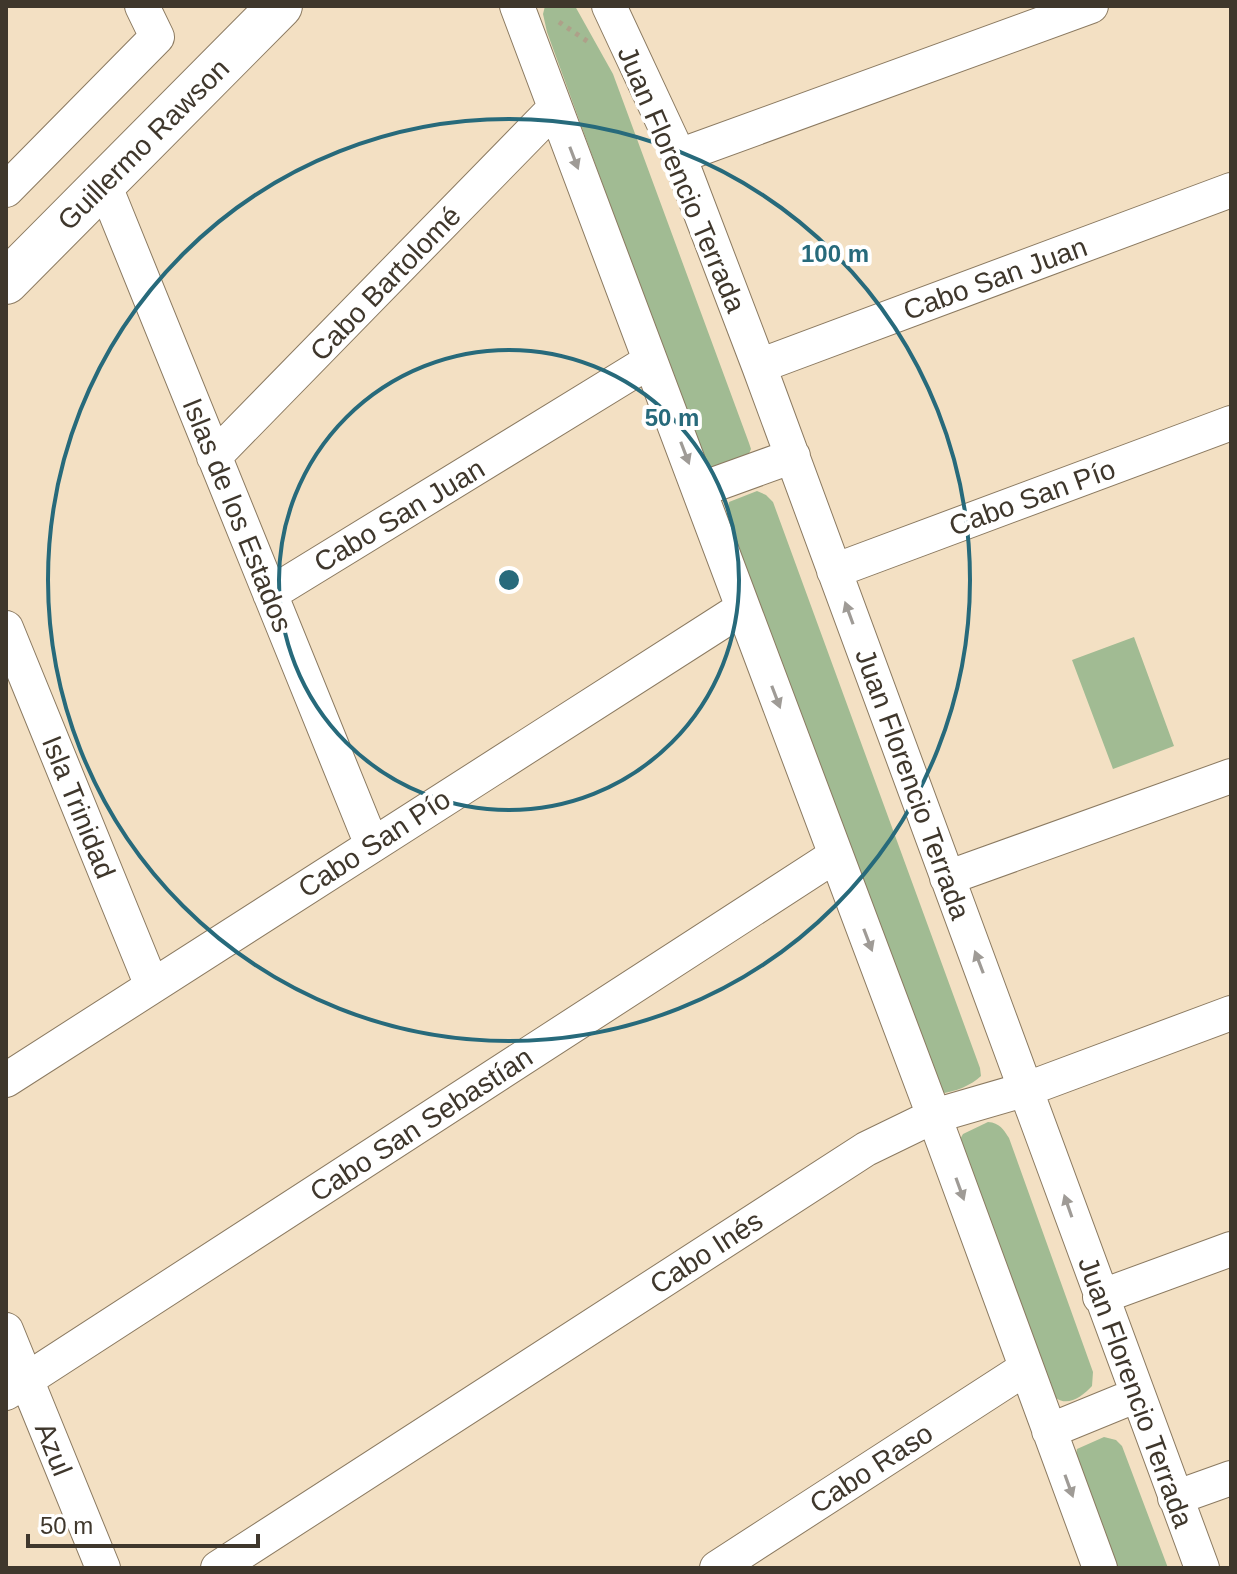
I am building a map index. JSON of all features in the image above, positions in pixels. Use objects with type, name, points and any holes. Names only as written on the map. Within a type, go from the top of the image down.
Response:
[{"type":"main road","name":"Guillermo Rawson","points":[[6,282],[280,6]]},
{"type":"street","points":[[6,190],[157,37],[142,6]]},
{"type":"street","name":"Juan Florencio Terrada","points":[[609,6],[679,156],[759,366],[1202,1568]]},
{"type":"street","points":[[679,156],[1091,6]]},
{"type":"street","points":[[532,11],[555,108],[934,1116],[1100,1568]]},
{"type":"street","name":"Cabo Bartolomé","points":[[214,457],[555,108]]},
{"type":"street","name":"Islas de los Estados","points":[[104,184],[372,845]]},
{"type":"street","name":"Cabo San Juan","points":[[759,366],[1231,190]]},
{"type":"street","name":"Cabo San Juan","points":[[270,594],[650,361]]},
{"type":"street","name":"Cabo San Pío","points":[[834,571],[1231,423]]},
{"type":"street","points":[[699,490],[793,456]]},
{"type":"street","name":"Cabo San Pío","points":[[6,1080],[743,608]]},
{"type":"street","name":"Isla Trinidad","points":[[6,628],[152,986]]},
{"type":"street","points":[[947,878],[1231,776]]},
{"type":"street","name":"Cabo San Sebastían","points":[[16,1387],[836,855]]},
{"type":"street","name":"Cabo Inés","points":[[218,1568],[866,1149],[934,1116],[1027,1089],[1231,1013]]},
{"type":"street","points":[[1100,1297],[1231,1249]]},
{"type":"street","name":"Azul","points":[[6,1330],[16,1387],[103,1568]]},
{"type":"street","name":"Cabo Raso","points":[[717,1568],[1026,1368]]},
{"type":"street","points":[[1049,1431],[1137,1395]]},
{"type":"street","points":[[1175,1498],[1231,1478]]},
{"type":"path","points":[[532,11],[572,29],[594,47]]},
{"type":"green space","points":[[545,6],[575,6],[613,74],[749,443],[751,449],[748,456],[709,470],[704,462],[547,32],[543,14]]},
{"type":"green space","points":[[757,491],[773,502],[980,1068],[981,1076],[957,1090],[941,1093],[726,518],[729,502]]},
{"type":"green space","points":[[1134,637],[1174,746],[1113,769],[1072,660]]},
{"type":"green space","points":[[988,1122],[998,1125],[1009,1138],[1093,1372],[1092,1386],[1070,1401],[1056,1398],[959,1141],[963,1134]]},
{"type":"green space","points":[[1104,1437],[1116,1440],[1122,1446],[1168,1568],[1115,1568],[1075,1459],[1077,1449]]}]
